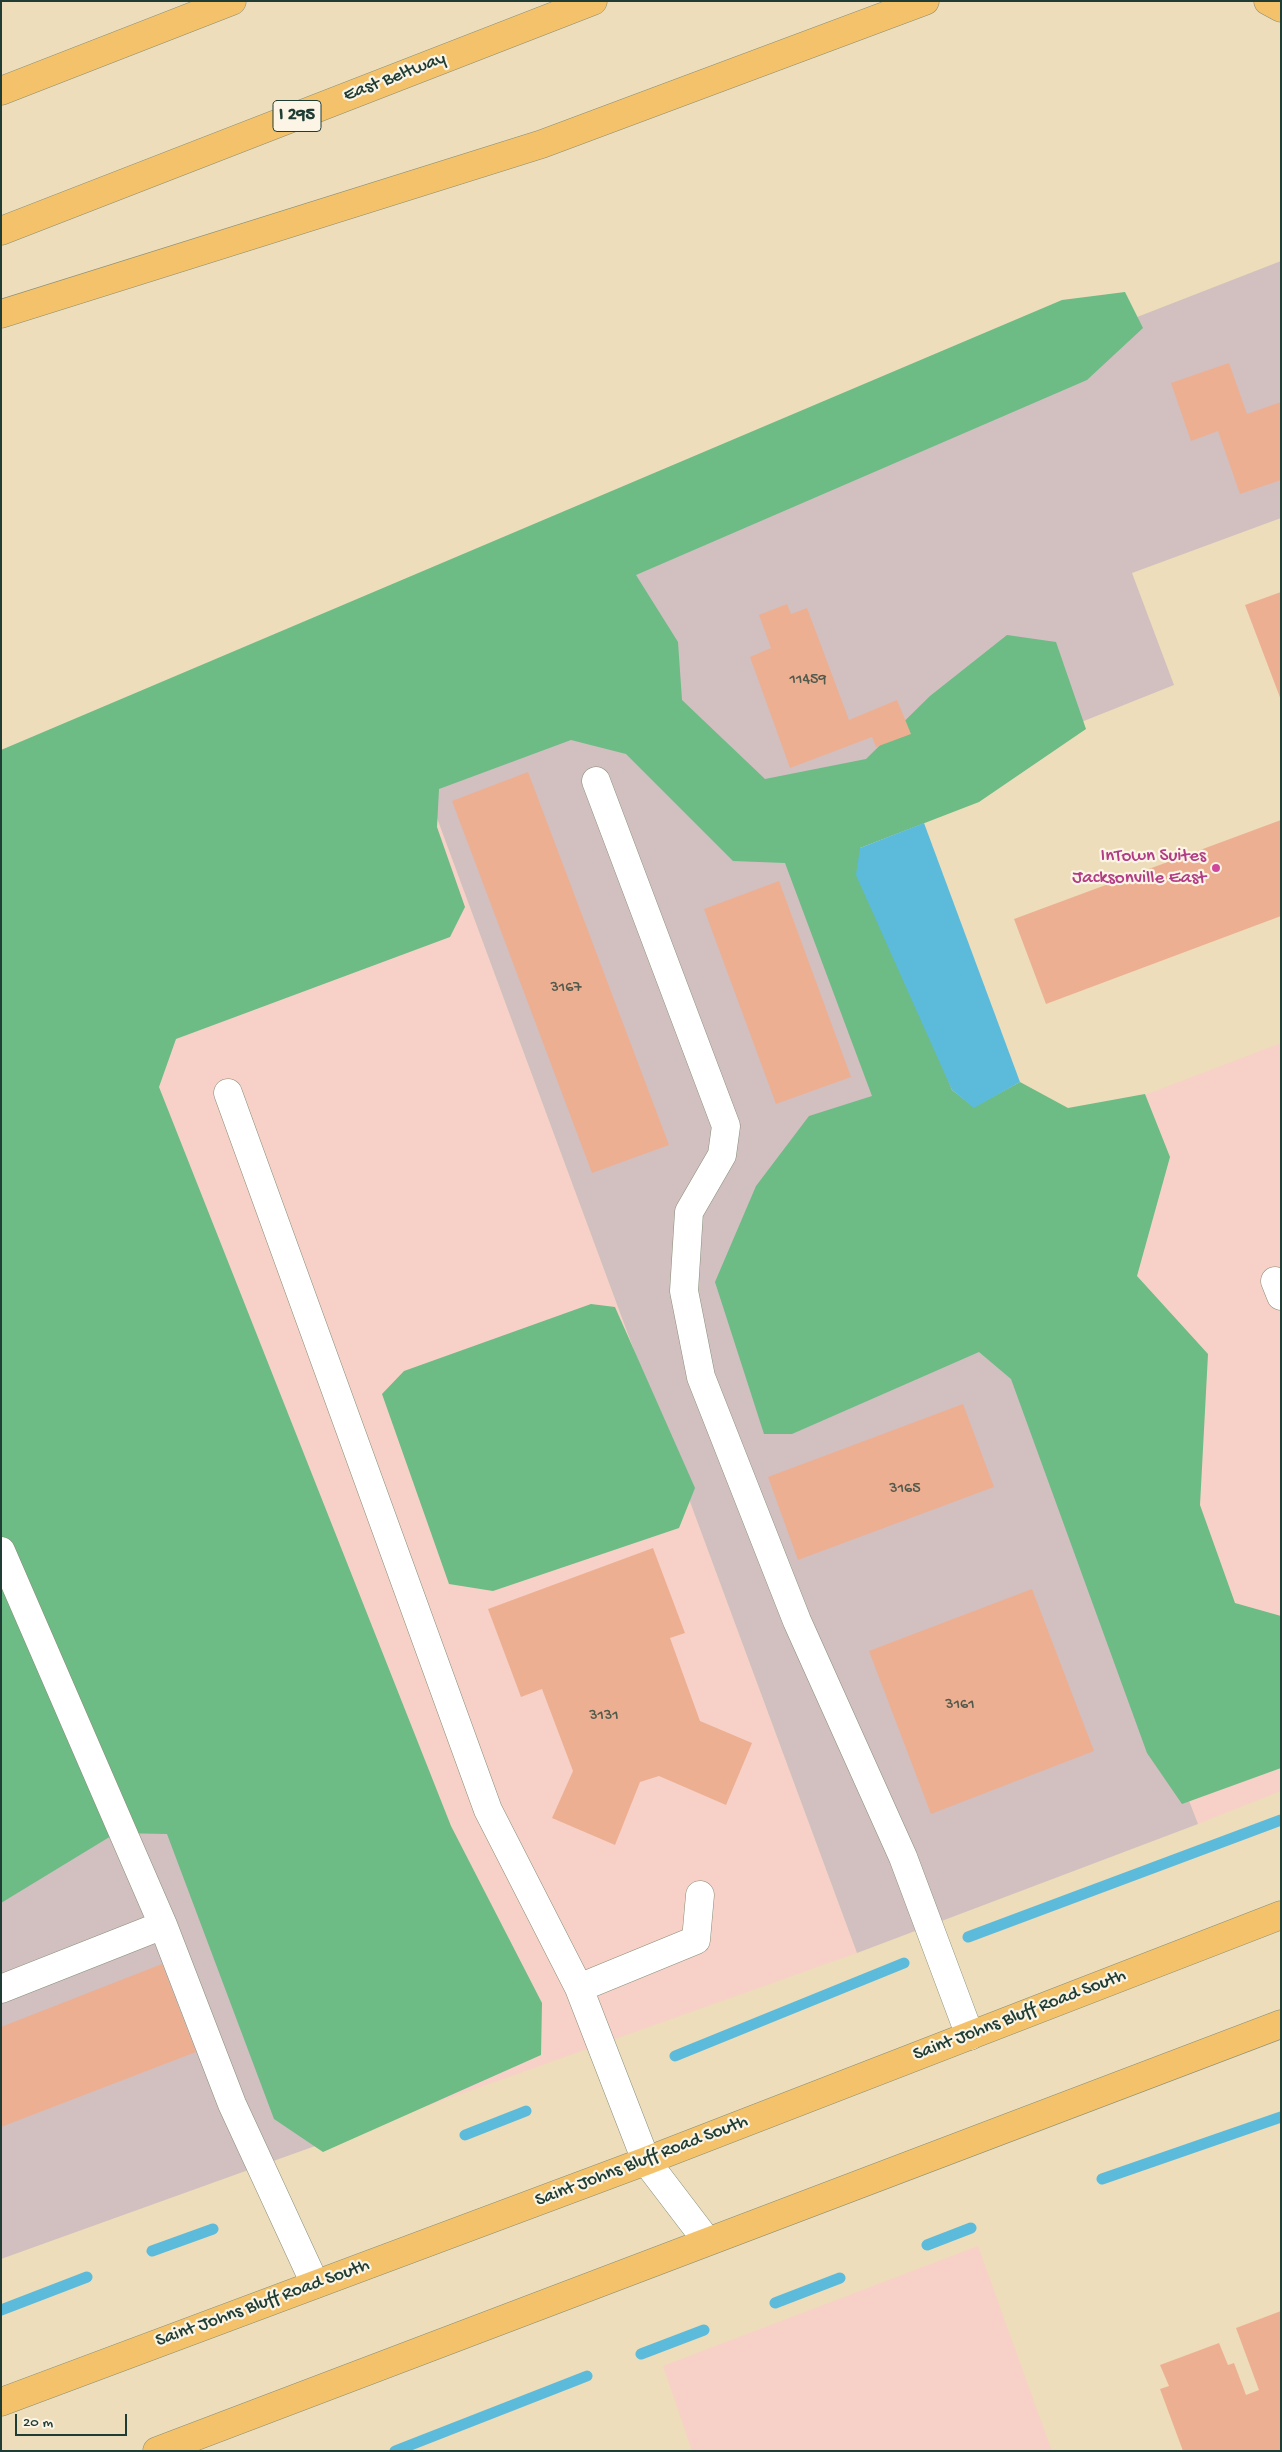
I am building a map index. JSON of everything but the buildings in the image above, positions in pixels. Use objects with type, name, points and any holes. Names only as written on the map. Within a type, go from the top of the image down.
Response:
[{"type":"main road","points":[[1,91],[232,1]]},
{"type":"main road","name":"East Beltway","points":[[1,231],[593,1]]},
{"type":"main road","points":[[1,314],[542,144],[925,1]]},
{"type":"main road","points":[[1268,1],[1281,8]]},
{"type":"main road","name":"Saint Johns Bluff Road South","points":[[1,2402],[646,2161],[1281,1915]]},
{"type":"main road","points":[[157,2451],[1281,2024]]},
{"type":"lane","points":[[596,781],[726,1126],[722,1155],[689,1212],[684,1292],[702,1377],[797,1621],[903,1857],[970,2036]]},
{"type":"lane","points":[[228,1094],[488,1810],[579,1988],[646,2161],[707,2242]]},
{"type":"lane","points":[[1,1551],[163,1925],[232,2104],[316,2284]]},
{"type":"lane","points":[[579,1988],[696,1940],[700,1895]]},
{"type":"lane","points":[[1,1989],[163,1925]]},
{"type":"shaded area","points":[[1281,261],[1281,518],[1132,573],[1174,685],[816,828],[1198,1824],[857,1953],[377,656],[1001,370]]},
{"type":"shaded area","points":[[377,656],[857,1953],[329,2141],[1,784]]},
{"type":"shaded area","points":[[1281,1043],[1281,1791],[1198,1824],[948,1170]]},
{"type":"shaded area","points":[[1,1265],[329,2141],[1,2259]]},
{"type":"shaded area","points":[[978,2246],[1052,2451],[692,2451],[663,2366]]},
{"type":"green space","points":[[1125,292],[1143,328],[1087,380],[636,575],[678,642],[682,700],[765,779],[866,759],[930,696],[1007,635],[1056,642],[1086,729],[979,802],[860,848],[952,1090],[974,1107],[1020,1082],[1068,1108],[1145,1094],[1170,1157],[1137,1276],[1208,1354],[1200,1505],[1235,1603],[1281,1616],[1281,1768],[1182,1804],[1147,1753],[1011,1379],[979,1352],[792,1434],[764,1434],[715,1282],[756,1186],[809,1116],[872,1096],[785,863],[733,861],[626,754],[571,740],[439,789],[437,827],[465,907],[450,937],[176,1039],[159,1087],[451,1826],[542,2003],[541,2055],[323,2152],[274,2119],[167,1834],[116,1833],[1,1903],[1,750],[1062,300]]},
{"type":"green space","points":[[591,1304],[615,1307],[695,1488],[679,1528],[493,1591],[449,1584],[382,1394],[404,1371]]},
{"type":"water","points":[[924,823],[1020,1082],[974,1108],[952,1090],[856,875],[860,848]]},
{"type":"waterway","points":[[968,1937],[1281,1820]]},
{"type":"waterway","points":[[675,2056],[904,1963]]},
{"type":"waterway","points":[[465,2135],[526,2111]]},
{"type":"waterway","points":[[1102,2179],[1281,2117]]},
{"type":"waterway","points":[[927,2245],[971,2228]]},
{"type":"waterway","points":[[152,2251],[213,2229]]},
{"type":"waterway","points":[[1,2310],[87,2277]]},
{"type":"waterway","points":[[775,2303],[840,2278]]},
{"type":"waterway","points":[[641,2354],[704,2330]]},
{"type":"waterway","points":[[395,2451],[587,2376]]},
{"type":"place","name":"InTown Suites Jacksonville East","points":[[1216,868]]}]
